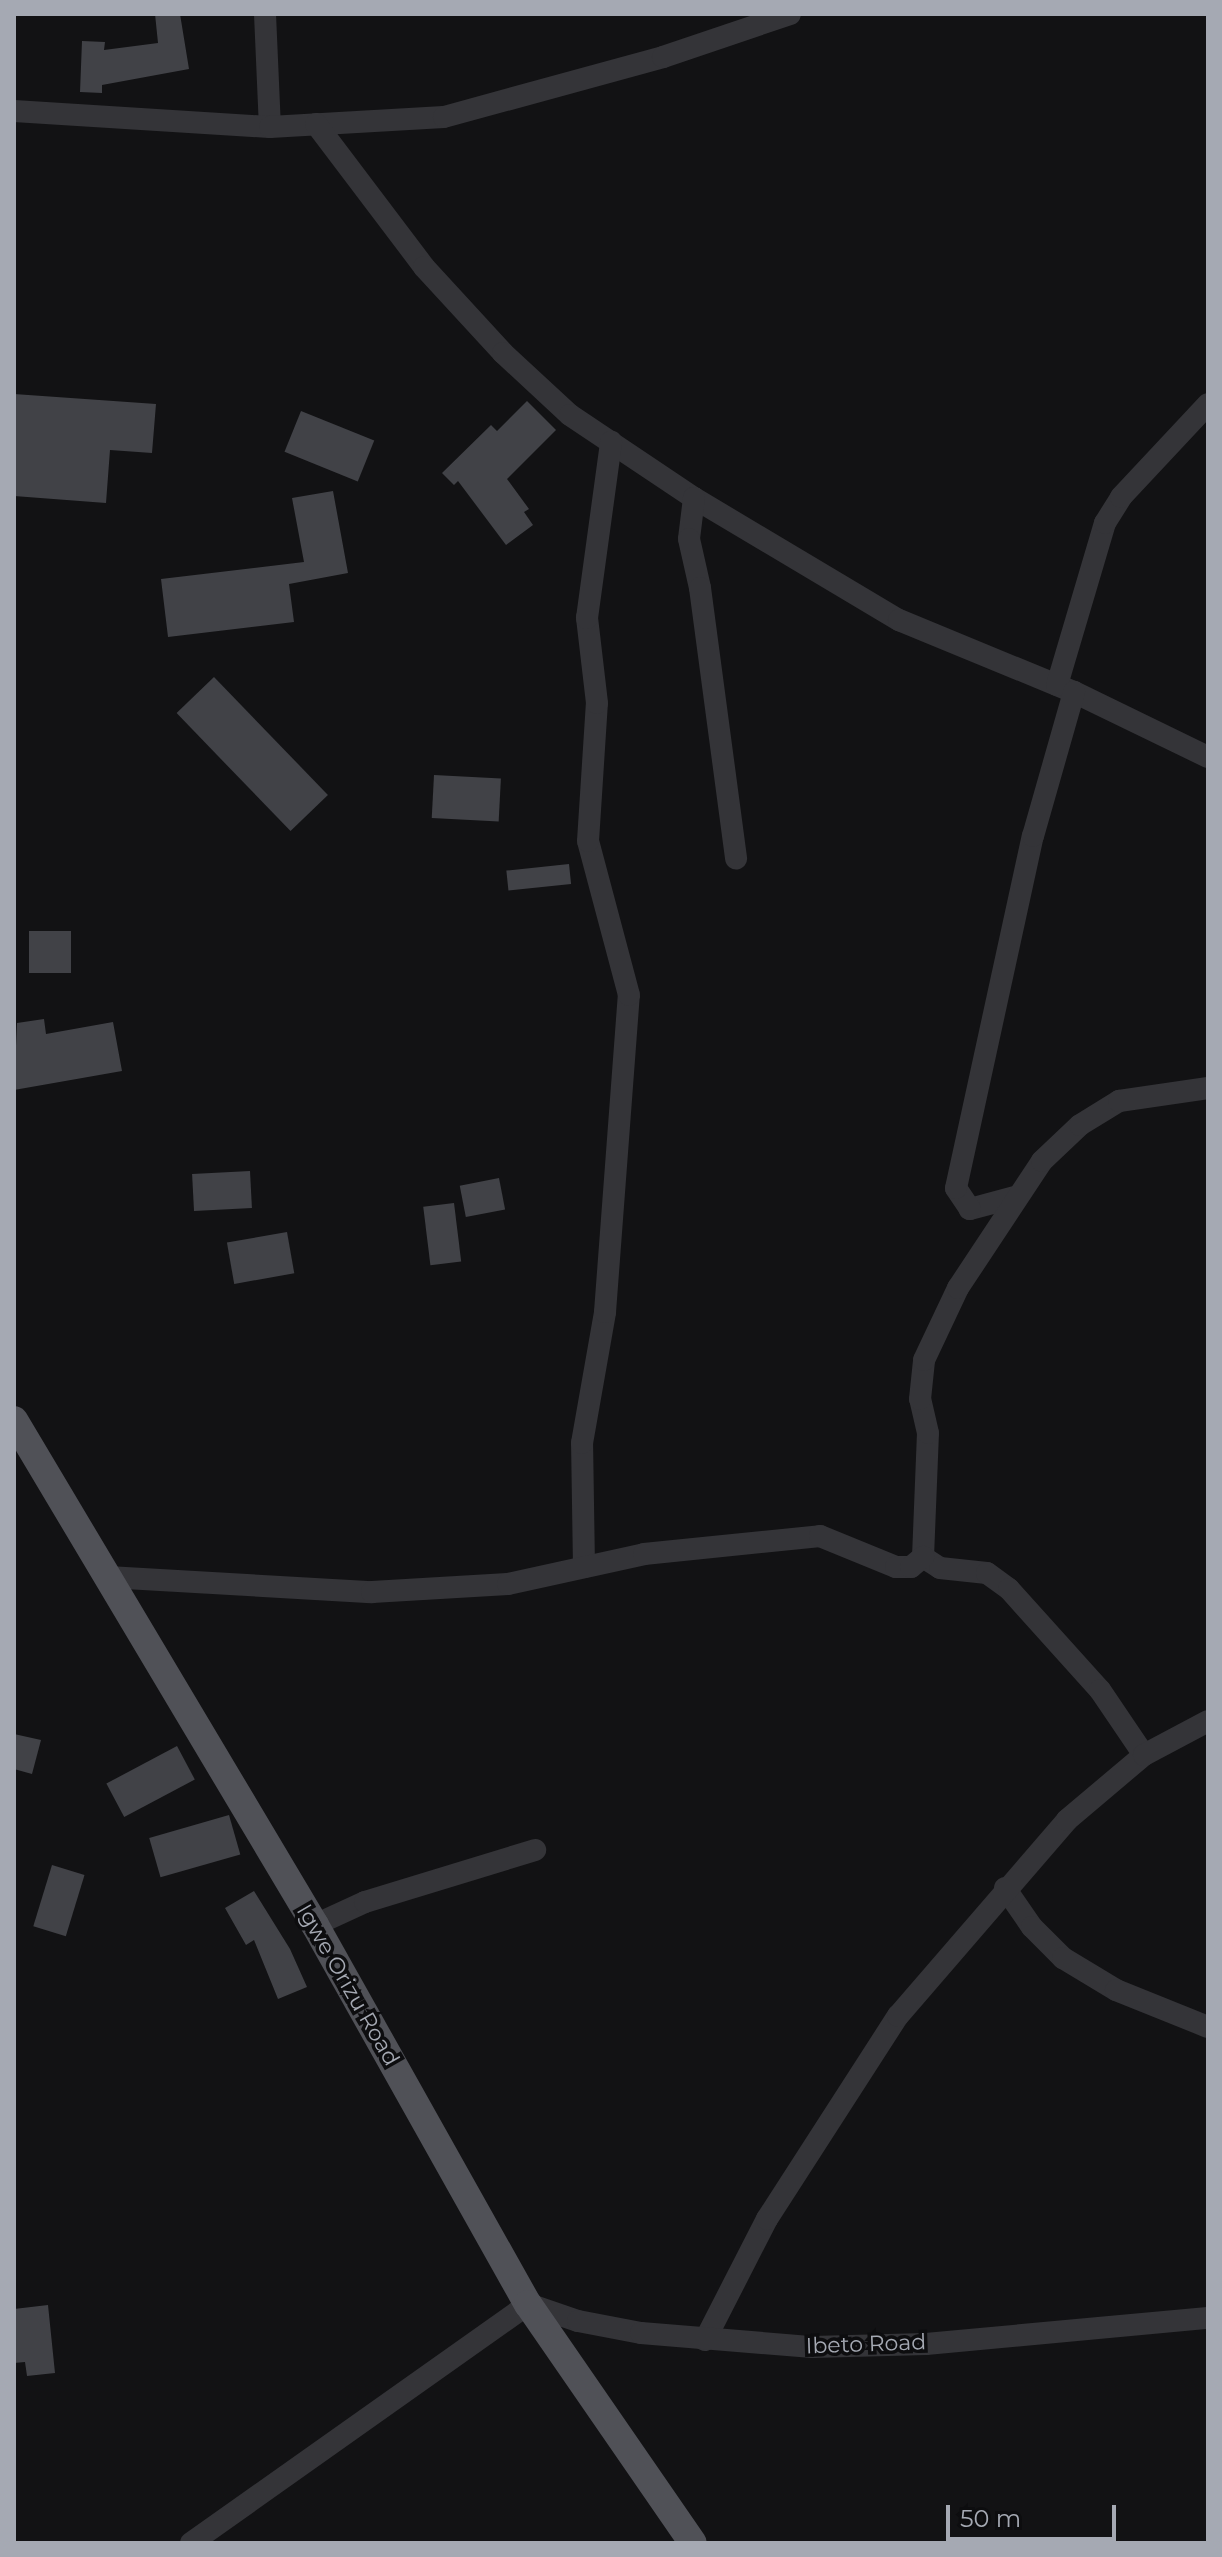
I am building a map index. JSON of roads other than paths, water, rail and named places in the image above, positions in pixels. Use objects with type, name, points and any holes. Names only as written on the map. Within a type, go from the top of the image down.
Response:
[{"type":"main road","name":"Igwe Orizu Road","points":[[14,1420],[315,1925],[528,2304],[688,2541]]},
{"type":"street","points":[[265,14],[270,127]]},
{"type":"street","points":[[14,111],[270,127],[444,117],[728,24],[790,14]]},
{"type":"street","points":[[316,124],[424,267],[503,353],[570,415],[694,498],[899,620],[1066,688],[1208,757]]},
{"type":"street","points":[[1015,1197],[970,1209],[956,1188],[1105,523],[1121,497],[1208,404]]},
{"type":"street","points":[[584,1567],[582,1443],[605,1312],[629,995],[588,841],[597,703],[587,618],[611,442]]},
{"type":"street","points":[[694,498],[689,539],[700,588],[736,859]]},
{"type":"street","points":[[108,1577],[372,1592],[508,1584],[644,1554],[820,1536],[896,1567],[911,1567],[923,1557],[928,1433],[920,1399],[924,1360],[958,1288],[1015,1197],[1042,1161],[1080,1125],[1119,1101],[1208,1088]]},
{"type":"street","points":[[923,1557],[940,1568],[987,1573],[1009,1589],[1100,1690],[1144,1755]]},
{"type":"street","points":[[705,2340],[767,2219],[850,2084],[898,2016],[1005,1888],[1067,1820],[1144,1755],[1208,1721]]},
{"type":"street","points":[[315,1925],[365,1902],[535,1850]]},
{"type":"street","points":[[1005,1888],[1032,1927],[1063,1958],[1116,1990],[1208,2027]]},
{"type":"street","points":[[191,2543],[528,2304]]},
{"type":"street","name":"Ibeto Road","points":[[528,2304],[578,2321],[705,2340],[812,2347],[926,2344],[1208,2318]]}]
